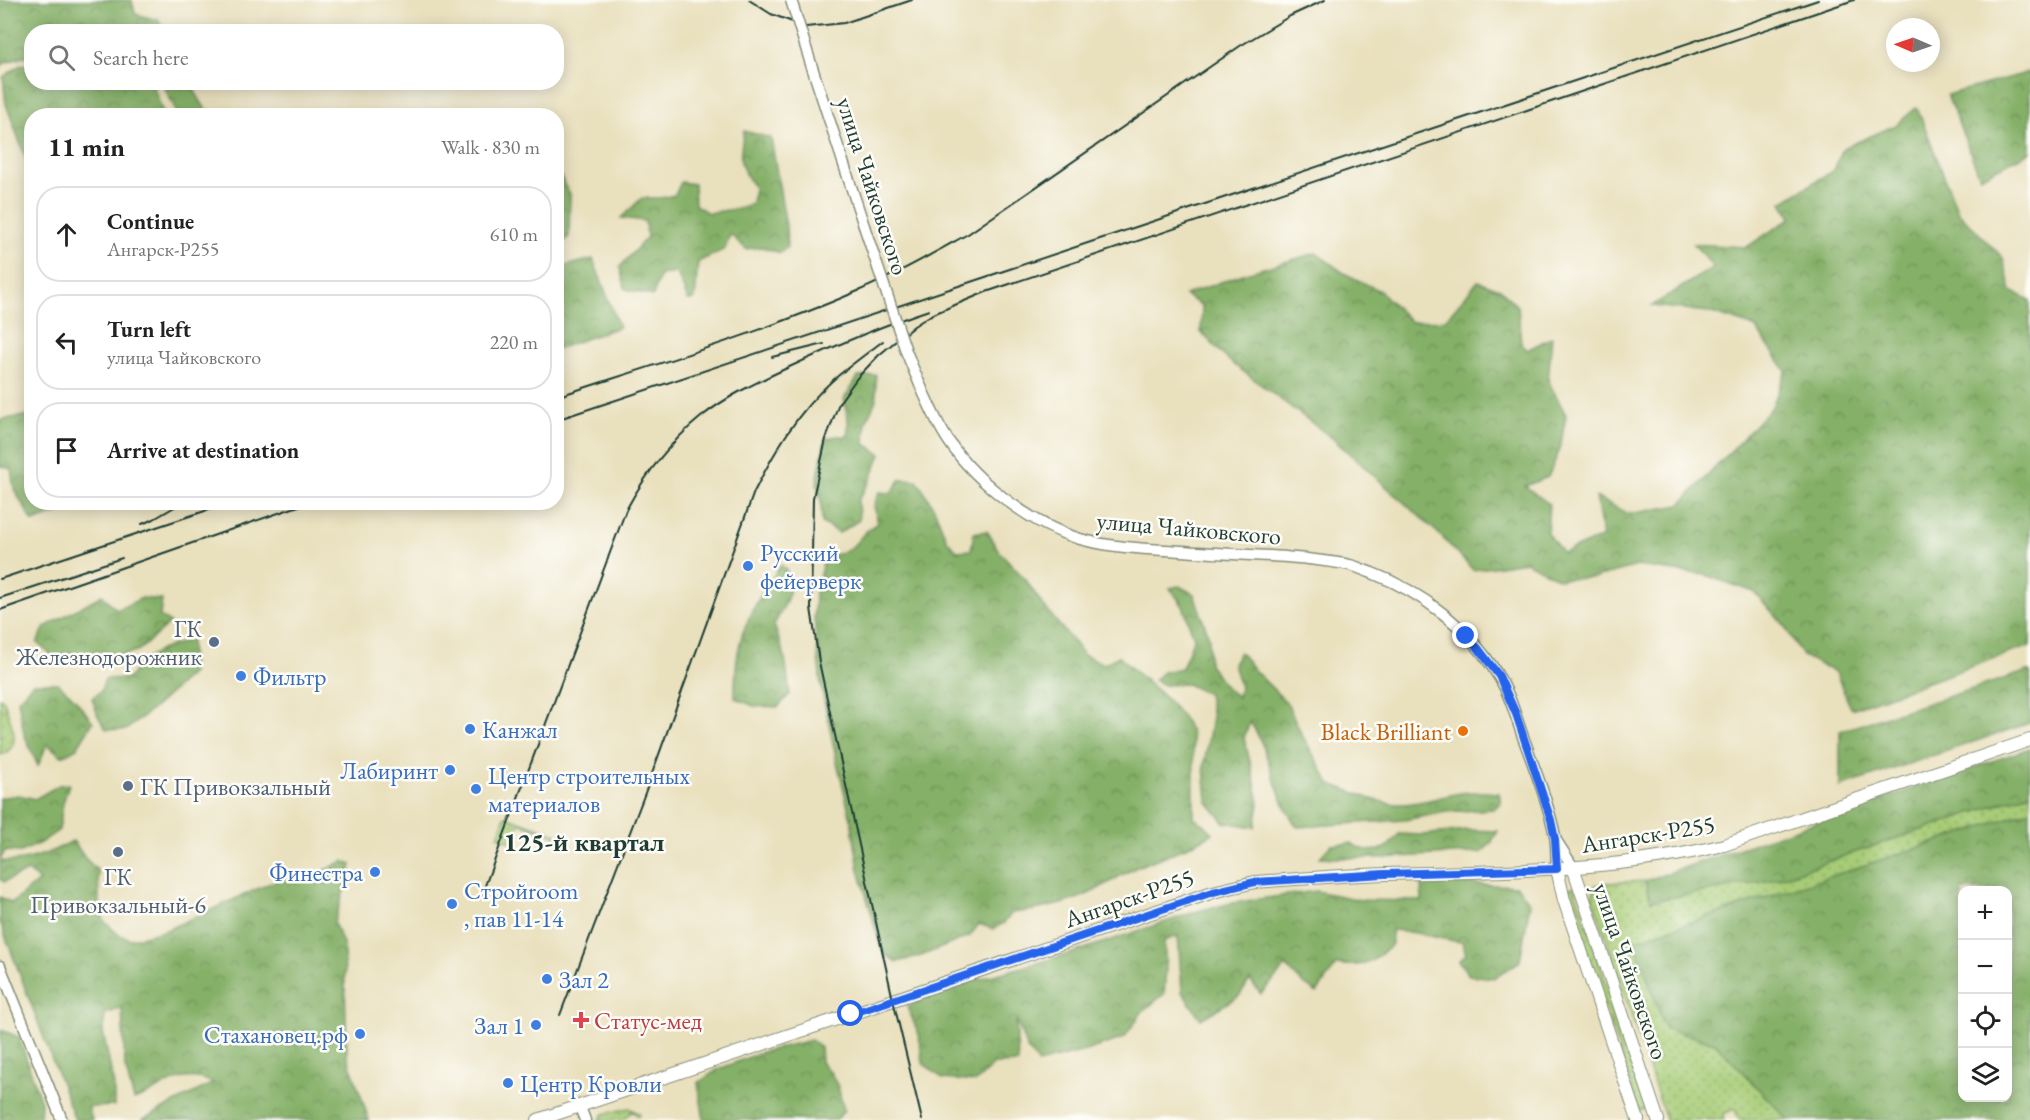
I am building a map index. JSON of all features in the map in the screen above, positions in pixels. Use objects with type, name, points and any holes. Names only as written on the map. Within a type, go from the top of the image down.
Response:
[{"type":"main road","name":"Ангарск-Р255","points":[[538,1120],[1235,886],[1264,881],[1384,874],[1557,869],[1688,854],[1724,845],[2030,740]]},
{"type":"main road","name":"улица Чайковского","points":[[1573,867],[1658,1120]]},
{"type":"main road","name":"улица Чайковского","points":[[1557,869],[1564,900],[1638,1120]]},
{"type":"street","name":"улица Чайковского","points":[[791,0],[906,351],[925,399],[944,434],[971,468],[1005,500],[1044,524],[1079,538],[1118,547],[1347,564],[1384,578],[1412,592],[1441,611],[1478,648],[1499,676],[1516,714],[1551,820],[1557,869]]},
{"type":"street","name":"улица Чайковского","points":[[1555,839],[1573,867]]},
{"type":"street","points":[[0,966],[62,1120]]},
{"type":"street","points":[[580,1107],[585,1120]]},
{"type":"green space","points":[[0,0],[132,0],[135,14],[158,20],[161,24],[24,24],[24,56],[3,64],[0,68]]},
{"type":"green space","points":[[24,65],[24,90],[155,90],[161,108],[24,108],[24,154],[6,104],[3,77]]},
{"type":"green space","points":[[2030,72],[2030,152],[1980,177],[1947,95]]},
{"type":"green space","points":[[166,90],[194,90],[205,108],[174,108]]},
{"type":"green space","points":[[1917,107],[1958,212],[2003,258],[2011,291],[2030,300],[2030,646],[1851,709],[1836,673],[1803,656],[1784,625],[1754,592],[1705,575],[1637,566],[1594,578],[1559,579],[1526,562],[1473,570],[1438,533],[1332,438],[1228,360],[1201,332],[1202,306],[1185,295],[1246,273],[1316,253],[1344,273],[1380,291],[1411,322],[1445,320],[1478,281],[1500,289],[1518,307],[1521,343],[1527,350],[1552,337],[1548,380],[1566,415],[1560,449],[1548,477],[1525,486],[1549,504],[1547,533],[1563,553],[1603,537],[1596,497],[1629,514],[1680,505],[1772,407],[1786,371],[1755,327],[1709,312],[1652,306],[1713,267],[1694,244],[1747,247],[1791,218],[1782,202],[1834,170],[1843,148],[1896,125]]},
{"type":"green space","points":[[744,131],[771,138],[786,226],[787,247],[780,253],[762,247],[746,249],[730,234],[725,249],[698,262],[695,299],[688,300],[677,273],[660,275],[653,296],[625,289],[620,267],[647,237],[645,221],[621,218],[642,198],[675,195],[681,182],[694,184],[695,205],[708,213],[752,204],[754,187],[741,161]]},
{"type":"green space","points":[[564,183],[570,194],[569,236],[564,242]]},
{"type":"green space","points":[[593,259],[619,327],[564,347],[564,266]]},
{"type":"green space","points":[[876,375],[876,400],[866,422],[865,444],[881,454],[870,481],[858,500],[859,520],[839,533],[822,523],[817,483],[825,439],[848,436],[848,418],[844,399],[858,377]]},
{"type":"green space","points":[[24,416],[24,506],[14,489],[11,469],[0,466],[0,420]]},
{"type":"green space","points":[[901,479],[917,480],[934,508],[947,540],[957,551],[971,550],[974,533],[987,531],[999,551],[1025,579],[1042,604],[1084,655],[1104,664],[1119,656],[1176,709],[1192,736],[1194,818],[1213,833],[1137,867],[1079,898],[1012,913],[1004,923],[993,929],[979,924],[970,936],[921,956],[897,962],[886,955],[881,948],[859,870],[851,819],[821,685],[814,618],[815,593],[825,555],[844,552],[878,523],[874,506],[879,492],[891,493]]},
{"type":"green space","points":[[26,510],[68,510],[33,522]]},
{"type":"green space","points":[[781,565],[791,582],[786,602],[774,625],[785,658],[790,694],[778,707],[754,706],[735,698],[738,651],[753,609]]},
{"type":"green space","points":[[1179,586],[1194,594],[1209,637],[1209,664],[1226,688],[1238,697],[1240,687],[1233,664],[1240,652],[1255,671],[1287,703],[1330,784],[1371,799],[1397,804],[1466,792],[1499,793],[1501,803],[1493,809],[1446,812],[1405,820],[1297,827],[1280,796],[1261,742],[1250,722],[1244,738],[1259,804],[1255,827],[1224,822],[1207,801],[1204,766],[1212,717],[1208,694],[1187,684],[1164,685],[1154,680],[1163,672],[1182,668],[1194,638],[1183,606],[1170,588]]},
{"type":"green space","points":[[102,595],[117,610],[142,598],[162,600],[160,616],[170,623],[139,650],[115,658],[104,651],[55,658],[37,643],[45,627]]},
{"type":"green space","points":[[191,640],[192,673],[126,730],[106,729],[98,716],[92,698],[101,691],[105,679],[129,678],[149,657]]},
{"type":"green space","points":[[2028,671],[2030,673],[2030,723],[1840,787],[1840,731]]},
{"type":"green space","points":[[33,683],[58,683],[75,699],[93,722],[77,748],[62,756],[47,744],[38,766],[24,734],[18,700]]},
{"type":"green space","points":[[0,698],[4,701],[12,724],[14,739],[8,751],[0,755]]},
{"type":"green space","points":[[2030,748],[2030,793],[1776,879],[1651,901],[1645,881]]},
{"type":"green space","points":[[69,784],[63,803],[59,830],[21,852],[5,851],[0,860],[0,798],[19,795],[35,799],[59,785]]},
{"type":"green space","points":[[2030,793],[2030,811],[1634,941],[1665,1028],[1715,1043],[1788,1120],[1739,1120],[1735,1109],[1723,1114],[1724,1120],[1666,1120],[1592,896],[1596,885],[1645,881],[1651,901],[1776,879]]},
{"type":"green space","points":[[2030,811],[2030,1120],[1788,1120],[1715,1043],[1665,1028],[1634,941]]},
{"type":"green space","points":[[505,816],[565,837],[564,839],[520,823],[511,842],[498,836]]},
{"type":"green space","points":[[1466,830],[1498,831],[1481,853],[1381,858],[1320,857],[1331,845],[1352,843],[1363,849],[1381,850],[1391,844],[1399,834],[1423,835]]},
{"type":"green space","points":[[73,841],[98,871],[99,901],[104,921],[119,935],[131,939],[164,931],[295,872],[302,882],[343,861],[352,865],[334,923],[344,946],[347,1055],[369,1120],[142,1120],[213,1083],[201,1079],[181,1079],[134,1100],[125,1067],[122,1008],[105,1014],[103,1032],[114,1086],[114,1106],[88,1107],[92,1120],[75,1120],[0,922],[0,897],[12,903],[39,881],[28,871],[4,882],[0,879],[0,861],[38,856]]},
{"type":"green space","points":[[1421,882],[1517,886],[1530,903],[1520,961],[1494,978],[1469,975],[1458,961],[1466,954],[1462,942],[1391,930],[1392,944],[1378,956],[1368,963],[1336,965],[1317,993],[1301,982],[1286,966],[1261,994],[1250,980],[1239,996],[1201,1019],[1182,992],[1178,936],[1164,941],[1166,969],[1164,994],[1142,1012],[1124,1038],[1038,1063],[1026,1047],[1016,1018],[1018,1063],[994,1064],[976,1082],[943,1079],[923,1063],[919,1035],[907,1006],[979,979],[1069,954],[1201,910],[1232,903],[1316,891],[1361,900],[1422,901]]},
{"type":"green space","points":[[1574,886],[1648,1108],[1639,1111],[1566,890]]},
{"type":"green space","points":[[1,1030],[19,1037],[41,1102],[40,1120],[0,1120]]},
{"type":"green space","points":[[811,1040],[820,1047],[821,1062],[831,1073],[838,1087],[844,1110],[837,1120],[704,1120],[698,1083],[717,1070],[762,1052]]},
{"type":"green space","points":[[629,1108],[640,1114],[638,1116],[632,1111],[624,1120],[599,1120],[604,1114]]},
{"type":"railway","points":[[749,0],[771,14],[806,27],[844,23],[912,0]]},
{"type":"railway","points":[[564,394],[784,321],[900,271],[968,234],[1240,46],[1290,16],[1325,0]]},
{"type":"railway","points":[[564,417],[1818,0]]},
{"type":"railway","points":[[922,1120],[893,1000],[819,662],[811,608],[813,498],[826,439],[839,403],[857,378],[879,355],[914,326],[931,315],[986,292],[1854,0]]},
{"type":"railway","points":[[480,899],[626,510],[641,484],[659,460],[701,417],[741,391],[838,345],[929,310]]},
{"type":"railway","points":[[560,1015],[645,793],[754,492],[779,447],[808,405],[832,381],[883,341]]},
{"type":"railway","points":[[772,357],[824,344]]},
{"type":"railway","points":[[142,524],[169,510]]},
{"type":"railway","points":[[0,579],[208,510]]},
{"type":"railway","points":[[0,610],[287,510]]},
{"type":"railway","points":[[0,598],[122,558]]},
{"type":"place","name":"Русский фейерверк","points":[[748,566]]},
{"type":"place","name":"ГК Железнодорожник","points":[[214,642]]},
{"type":"place","name":"Фильтр","points":[[241,676]]},
{"type":"place","name":"Канжал","points":[[470,729]]},
{"type":"place","name":"Black Brilliant","points":[[1463,731]]},
{"type":"place","name":"Лабиринт","points":[[450,770]]},
{"type":"place","name":"ГК Привокзальный","points":[[128,786]]},
{"type":"place","name":"Центр строительных материалов","points":[[476,789]]},
{"type":"place","name":"ГК Привокзальный-6","points":[[118,852]]},
{"type":"place","name":"Финестра","points":[[375,872]]},
{"type":"place","name":"Стройroom , пав 11-14","points":[[452,904]]},
{"type":"place","name":"Зал 2","points":[[547,979]]},
{"type":"place","name":"Статус-мед","points":[[581,1020]]},
{"type":"place","name":"Зал 1","points":[[536,1025]]},
{"type":"place","name":"Стахановец.рф","points":[[360,1034]]},
{"type":"place","name":"Центр Кровли","points":[[508,1083]]},
{"type":"district","name":"125-й квартал","points":[[584,842]]},
{"type":"route","points":[[851,1014],[1235,886],[1291,879],[1384,874],[1557,869],[1551,820],[1516,714],[1499,676],[1466,636]]}]
